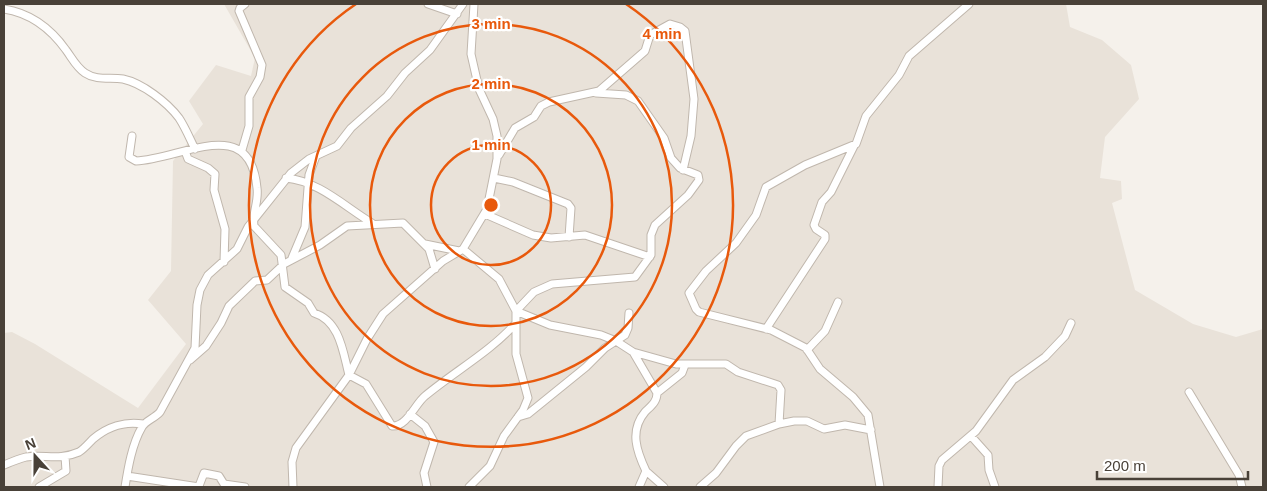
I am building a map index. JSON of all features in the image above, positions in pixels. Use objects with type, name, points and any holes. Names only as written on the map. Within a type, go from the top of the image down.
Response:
[{"type":"street","points":[[242,150],[249,126],[249,97],[260,78],[262,65],[239,9],[245,4]]},
{"type":"street","points":[[428,4],[457,14]]},
{"type":"street","points":[[4,465],[24,458],[51,459],[65,456],[82,450],[98,436],[114,426],[132,423],[143,424],[155,418],[188,362],[196,342],[196,315],[200,290],[208,275],[224,262],[240,244],[253,220],[286,178],[305,161],[337,146],[351,128],[387,96],[405,73],[430,50],[463,4]]},
{"type":"street","points":[[293,487],[292,462],[296,448],[349,375],[367,339],[383,314],[435,269],[461,250],[485,214],[497,159],[497,132],[479,89],[471,54],[474,4]]},
{"type":"street","points":[[766,329],[826,239],[825,235],[816,229],[814,225],[822,202],[831,192],[862,133],[866,116],[899,75],[910,56],[970,4]]},
{"type":"street","points":[[4,9],[22,13],[39,23],[59,40],[79,68],[89,76],[103,79],[120,79],[142,86],[178,118],[195,149]]},
{"type":"street","points":[[596,93],[645,51],[650,35],[669,24],[683,29],[694,99],[691,136],[683,170]]},
{"type":"street","points":[[497,159],[515,128],[534,117],[541,106],[549,102],[596,93],[626,95],[638,101],[664,138],[671,158],[683,170],[698,175],[699,180],[688,195],[655,225],[651,235],[652,251],[650,257],[635,277],[552,284],[534,292],[516,311]]},
{"type":"street","points":[[132,136],[129,153],[132,160],[143,160],[195,149],[227,146],[242,150],[253,167],[257,183],[258,200],[253,220],[255,228],[279,251],[284,264],[285,287],[308,303],[314,313],[321,315],[334,328],[339,338],[349,375],[366,384],[392,426],[397,426],[425,396],[461,371],[516,323]]},
{"type":"street","points":[[854,146],[805,165],[766,187],[754,218],[736,243],[706,271],[689,293],[699,312],[766,329],[780,334],[807,350],[820,369],[863,407],[868,415],[880,487]]},
{"type":"street","points":[[184,152],[190,161],[208,168],[215,174],[214,190],[225,229],[224,262]]},
{"type":"street","points":[[292,258],[305,227],[310,169],[316,156]]},
{"type":"street","points":[[286,178],[309,183],[372,223]]},
{"type":"street","points":[[494,178],[513,182],[568,204],[571,208],[569,237]]},
{"type":"street","points":[[485,214],[533,235],[550,238],[585,235],[650,257]]},
{"type":"street","points":[[188,362],[206,346],[221,324],[229,306],[255,281],[267,280],[292,258],[320,245],[347,226],[372,223],[403,223],[431,253],[435,269]]},
{"type":"street","points":[[424,244],[461,250],[499,279],[516,311],[516,354],[528,398],[523,410],[505,434],[490,466],[469,487]]},
{"type":"street","points":[[807,350],[825,331],[838,302]]},
{"type":"street","points":[[516,311],[550,325],[601,335],[616,341],[633,352],[685,366],[696,363],[710,365],[726,364],[738,372],[778,385],[781,390],[779,424]]},
{"type":"street","points":[[517,418],[528,414],[628,331],[629,314]]},
{"type":"street","points":[[938,487],[940,463],[971,436],[1013,380],[1050,352],[1065,336],[1071,323]]},
{"type":"street","points":[[633,352],[657,393]]},
{"type":"street","points":[[664,487],[646,471],[639,458],[636,434],[640,419],[655,402],[657,393],[684,372],[685,366]]},
{"type":"street","points":[[1189,392],[1214,437],[1239,475],[1242,487]]},
{"type":"street","points":[[410,414],[424,426],[434,442],[424,473],[427,487]]},
{"type":"street","points":[[700,487],[716,473],[746,436],[779,424],[807,421],[824,429],[845,425],[871,430]]},
{"type":"street","points":[[125,487],[133,450],[143,424]]},
{"type":"street","points":[[971,436],[988,455],[989,470],[995,487]]},
{"type":"street","points":[[39,487],[66,471],[65,456]]},
{"type":"street","points":[[639,487],[646,471]]},
{"type":"street","points":[[127,476],[182,486],[199,486],[204,473],[218,475],[224,484],[244,487]]},
{"type":"shaded area","points":[[224,4],[1066,4],[1070,27],[1102,40],[1131,65],[1139,99],[1105,137],[1100,178],[1121,181],[1122,199],[1112,203],[1135,290],[1193,324],[1236,337],[1263,329],[1263,487],[4,487],[4,333],[12,332],[35,344],[138,408],[186,344],[148,300],[171,271],[173,161],[203,124],[189,101],[216,65],[251,76],[255,58]]}]
